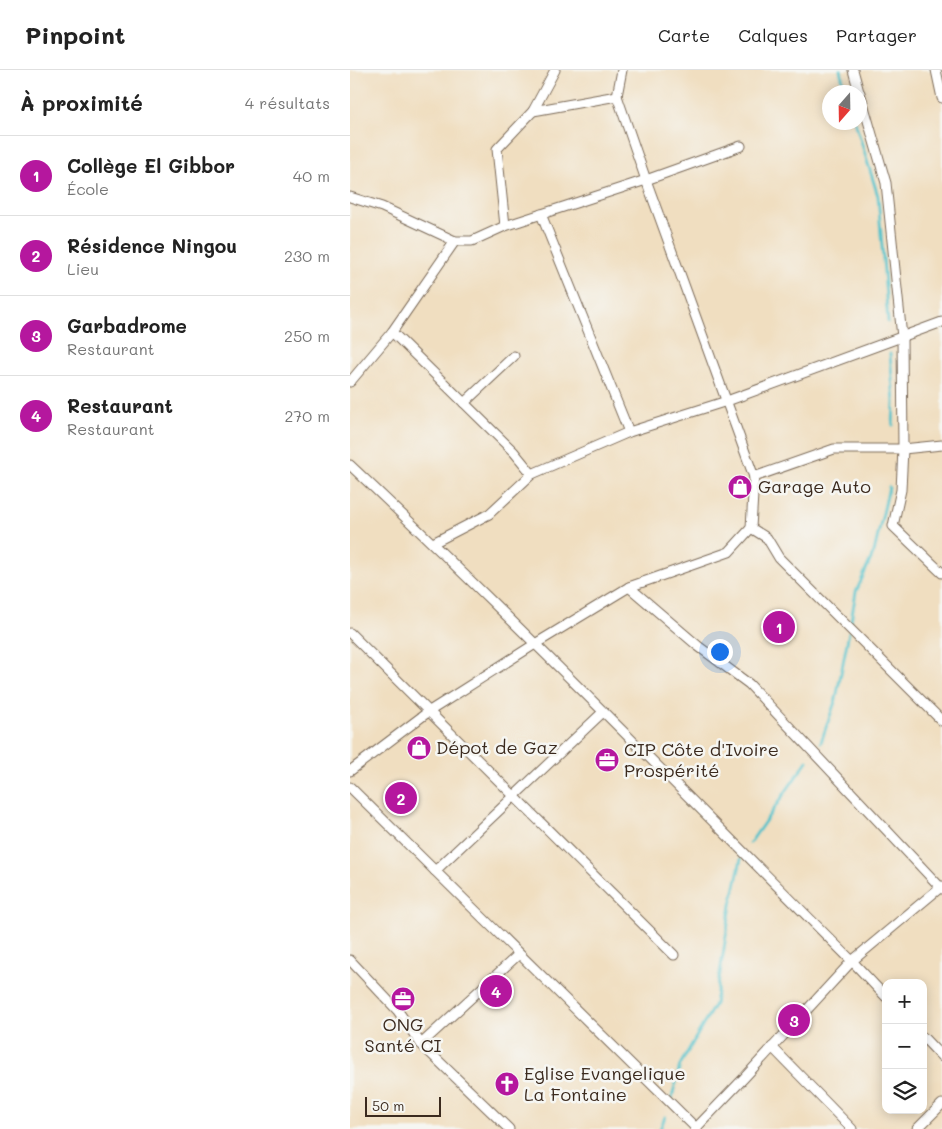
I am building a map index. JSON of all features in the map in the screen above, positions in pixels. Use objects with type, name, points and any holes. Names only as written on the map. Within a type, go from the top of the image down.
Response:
[{"type":"street","points":[[505,226],[497,149],[533,111],[555,70]]},
{"type":"street","points":[[350,771],[428,712],[629,587],[729,552],[751,528],[754,477],[617,96],[622,70]]},
{"type":"street","points":[[853,70],[858,85]]},
{"type":"street","points":[[936,70],[942,98]]},
{"type":"street","points":[[533,111],[617,96]]},
{"type":"street","points":[[867,117],[886,183],[902,337],[904,449],[901,490],[893,526],[942,573]]},
{"type":"street","points":[[350,196],[382,207],[455,241],[472,241],[505,226],[646,180],[741,146]]},
{"type":"street","points":[[541,214],[629,432]]},
{"type":"street","points":[[350,382],[392,332],[455,241]]},
{"type":"street","points":[[433,543],[489,514],[532,474],[629,432],[727,401],[942,322]]},
{"type":"street","points":[[392,332],[514,452],[532,474]]},
{"type":"street","points":[[464,404],[514,356]]},
{"type":"street","points":[[754,477],[834,449],[904,449],[942,445]]},
{"type":"street","points":[[350,465],[433,543],[535,644],[882,993]]},
{"type":"street","points":[[751,528],[767,538],[779,558],[942,721]]},
{"type":"street","points":[[350,787],[696,1129],[852,961],[941,887],[749,684],[698,646],[629,587]]},
{"type":"street","points":[[350,633],[674,955]]},
{"type":"street","points":[[435,872],[603,712]]},
{"type":"street","points":[[421,1044],[519,954]]},
{"type":"street","points":[[350,960],[398,1011],[421,1044],[509,1129]]},
{"type":"street","points":[[927,1041],[942,1057]]},
{"type":"street","points":[[772,1047],[852,1129]]},
{"type":"street","points":[[916,1129],[942,1104]]},
{"type":"waterway","points":[[840,70],[844,85]]},
{"type":"waterway","points":[[857,130],[878,196],[888,322]]},
{"type":"waterway","points":[[890,354],[894,402],[893,425]]},
{"type":"waterway","points":[[850,626],[856,592],[874,552],[889,487]]},
{"type":"waterway","points":[[821,742],[836,699],[849,632]]},
{"type":"waterway","points":[[750,843],[807,761]]},
{"type":"waterway","points":[[672,1098],[680,1065],[715,1004],[731,905],[741,859]]},
{"type":"waterway","points":[[660,1129],[665,1117]]},
{"type":"place","name":"Garage Auto","points":[[740,487]]},
{"type":"place","name":"Collège El Gibbor","points":[[779,627]]},
{"type":"place","name":"Dépot de Gaz","points":[[419,748]]},
{"type":"place","name":"CIP Côte d'Ivoire Prospérité","points":[[607,760]]},
{"type":"place","name":"Résidence Ningou","points":[[401,798]]},
{"type":"place","name":"Restaurant","points":[[496,991]]},
{"type":"place","name":"ONG Santé CI","points":[[403,999]]},
{"type":"place","name":"Garbadrome","points":[[794,1020]]},
{"type":"place","name":"Eglise Evangelique La Fontaine","points":[[507,1084]]}]
